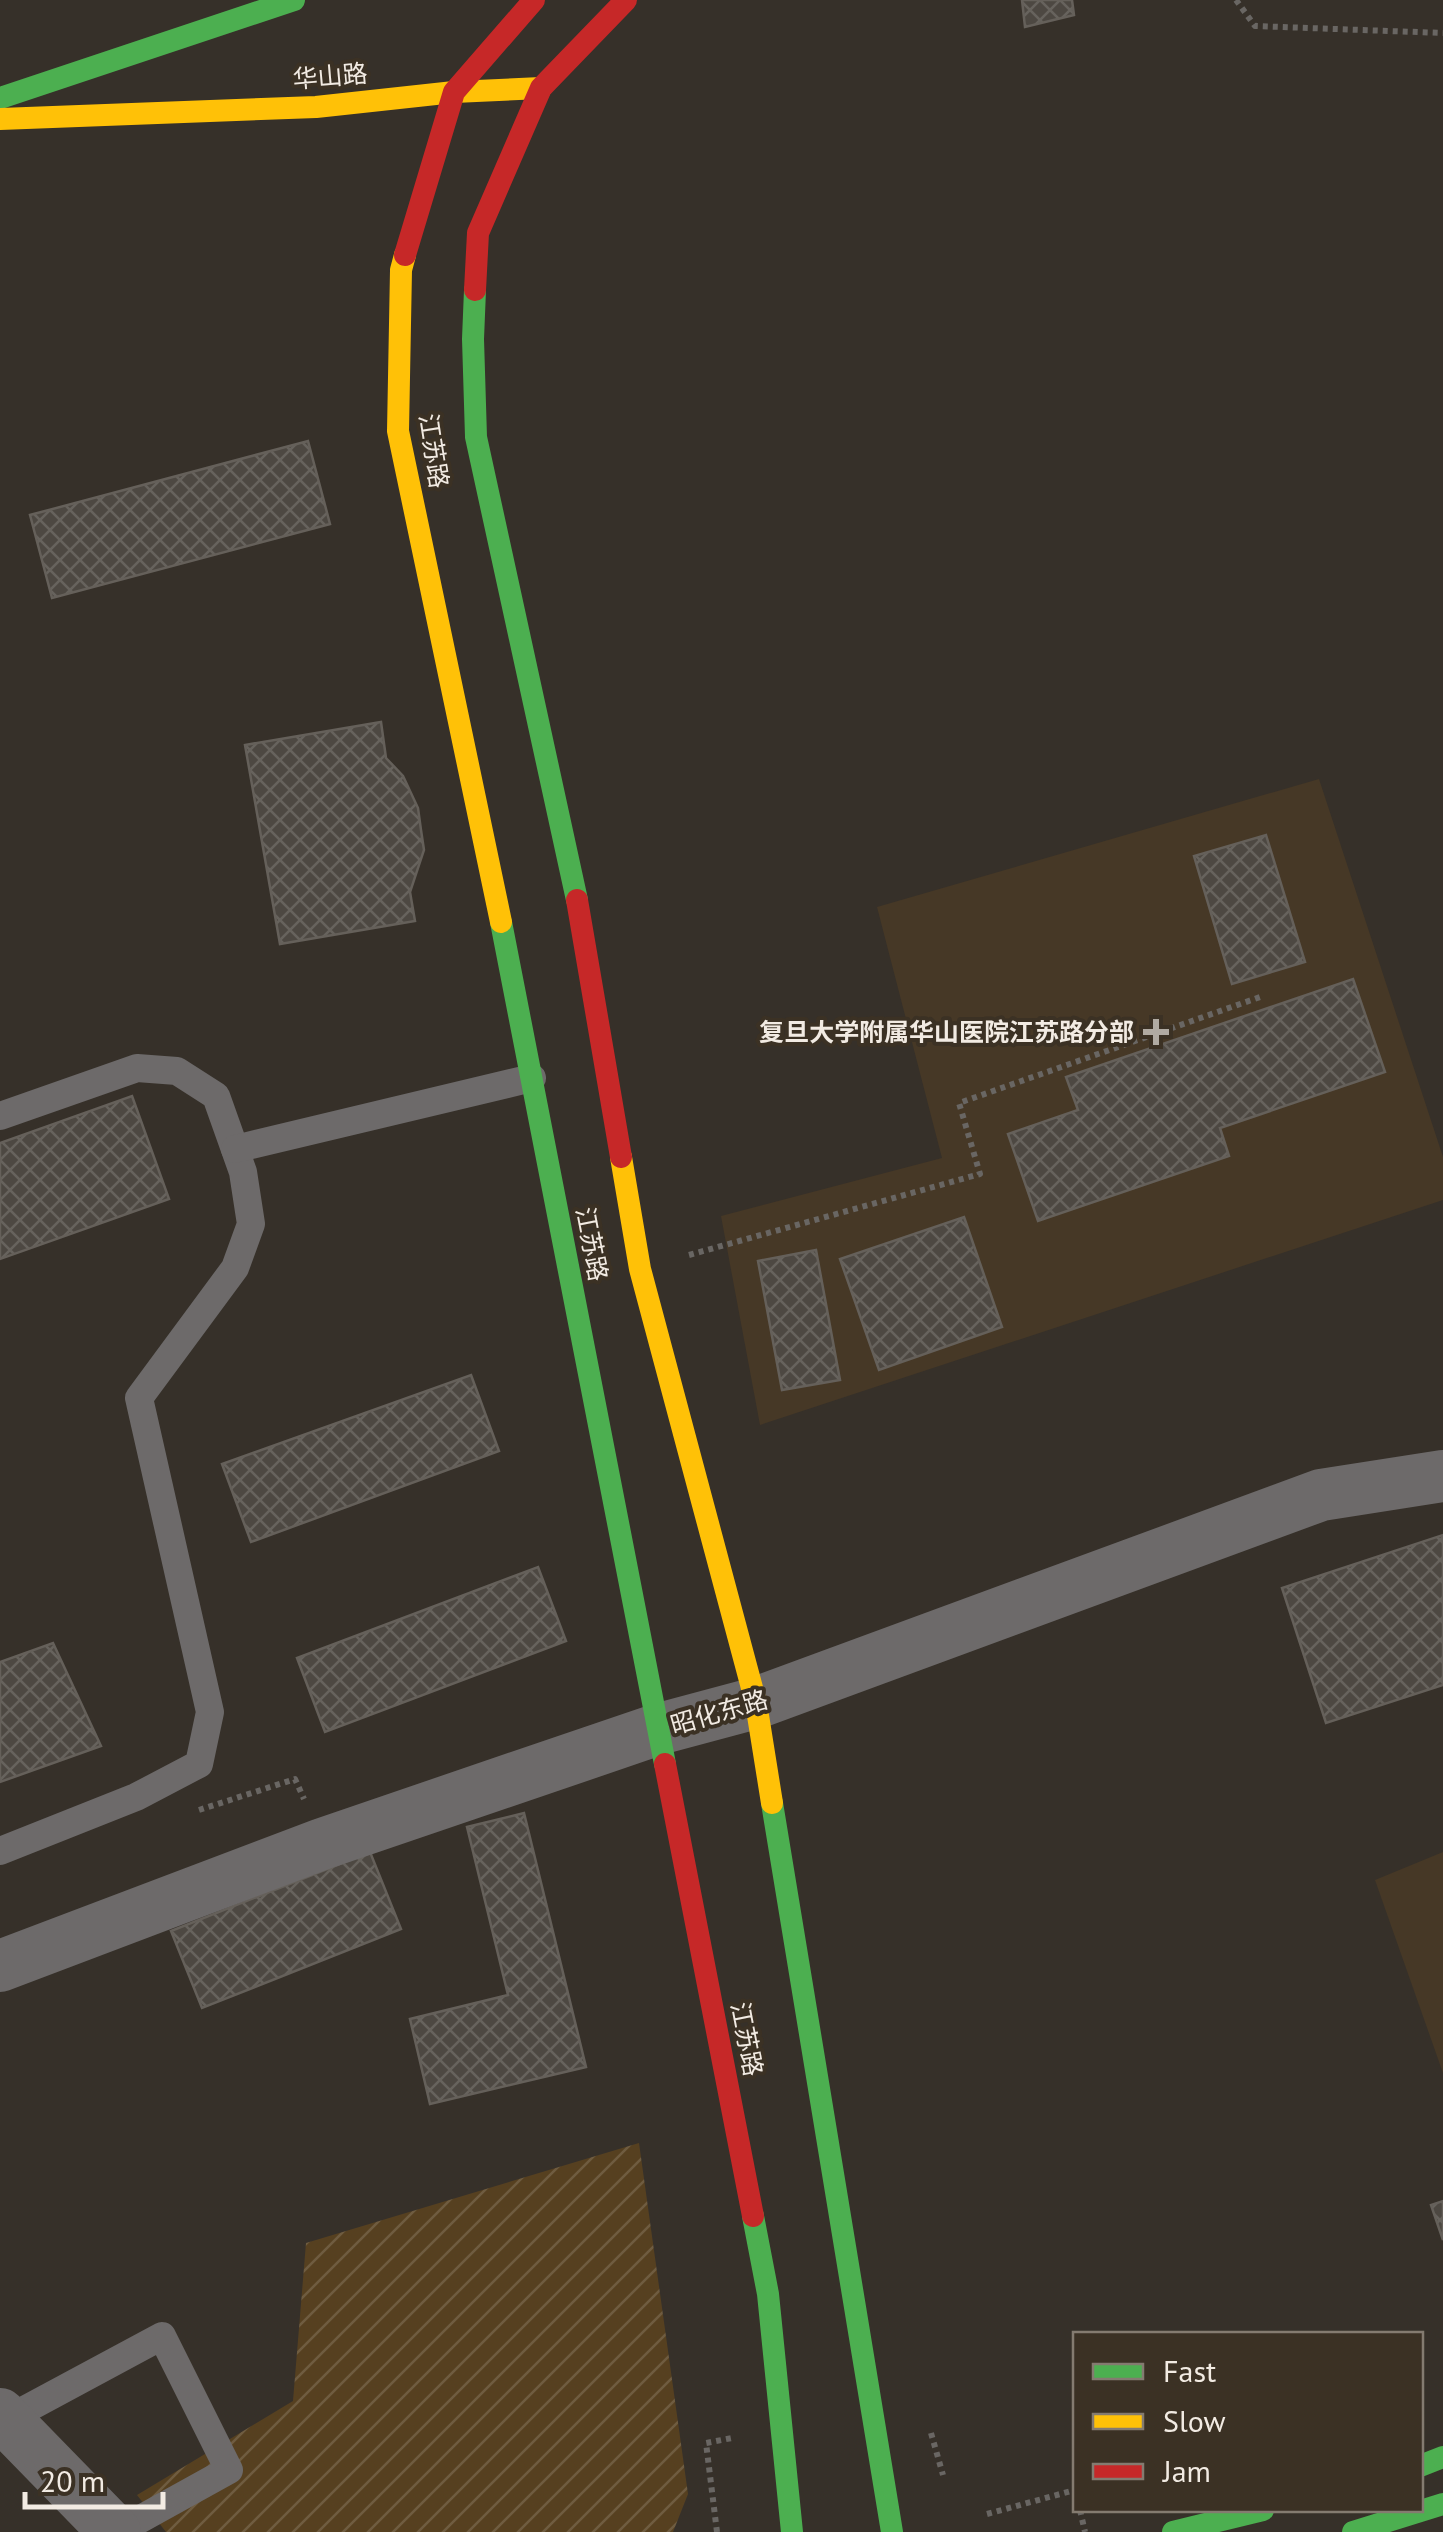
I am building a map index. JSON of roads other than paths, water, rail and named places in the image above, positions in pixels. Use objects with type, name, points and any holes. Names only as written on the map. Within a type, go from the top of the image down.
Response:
[{"type":"main road","points":[[0,98],[294,0]]},
{"type":"main road","name":"江苏路","points":[[534,0],[454,92],[402,270],[398,431],[532,1078],[768,2294],[792,2532]]},
{"type":"main road","points":[[541,88],[626,0]]},
{"type":"main road","name":"江苏路","points":[[541,88],[478,233],[473,339],[476,437],[579,909],[640,1268],[756,1703],[892,2532]]},
{"type":"main road","name":"华山路","points":[[0,119],[316,107],[454,92],[541,88]]},
{"type":"main road","points":[[1173,2532],[1255,2512]]},
{"type":"main road","points":[[1353,2532],[1417,2512]]},
{"type":"street","name":"昭化东路","points":[[0,1966],[322,1844],[659,1729],[756,1703],[1321,1495],[1443,1476]]},
{"type":"street","points":[[3,2417],[116,2532]]},
{"type":"lane","points":[[0,1116],[137,1068],[177,1071],[216,1096],[243,1172],[251,1224],[235,1268],[139,1398],[210,1712],[199,1764],[136,1798],[0,1851]]},
{"type":"lane","points":[[234,1149],[532,1078]]},
{"type":"lane","points":[[3,2417],[162,2336],[229,2470],[116,2532]]},
{"type":"place","name":"复旦大学附属华山医院江苏路分部","points":[[1156,1032]]}]
